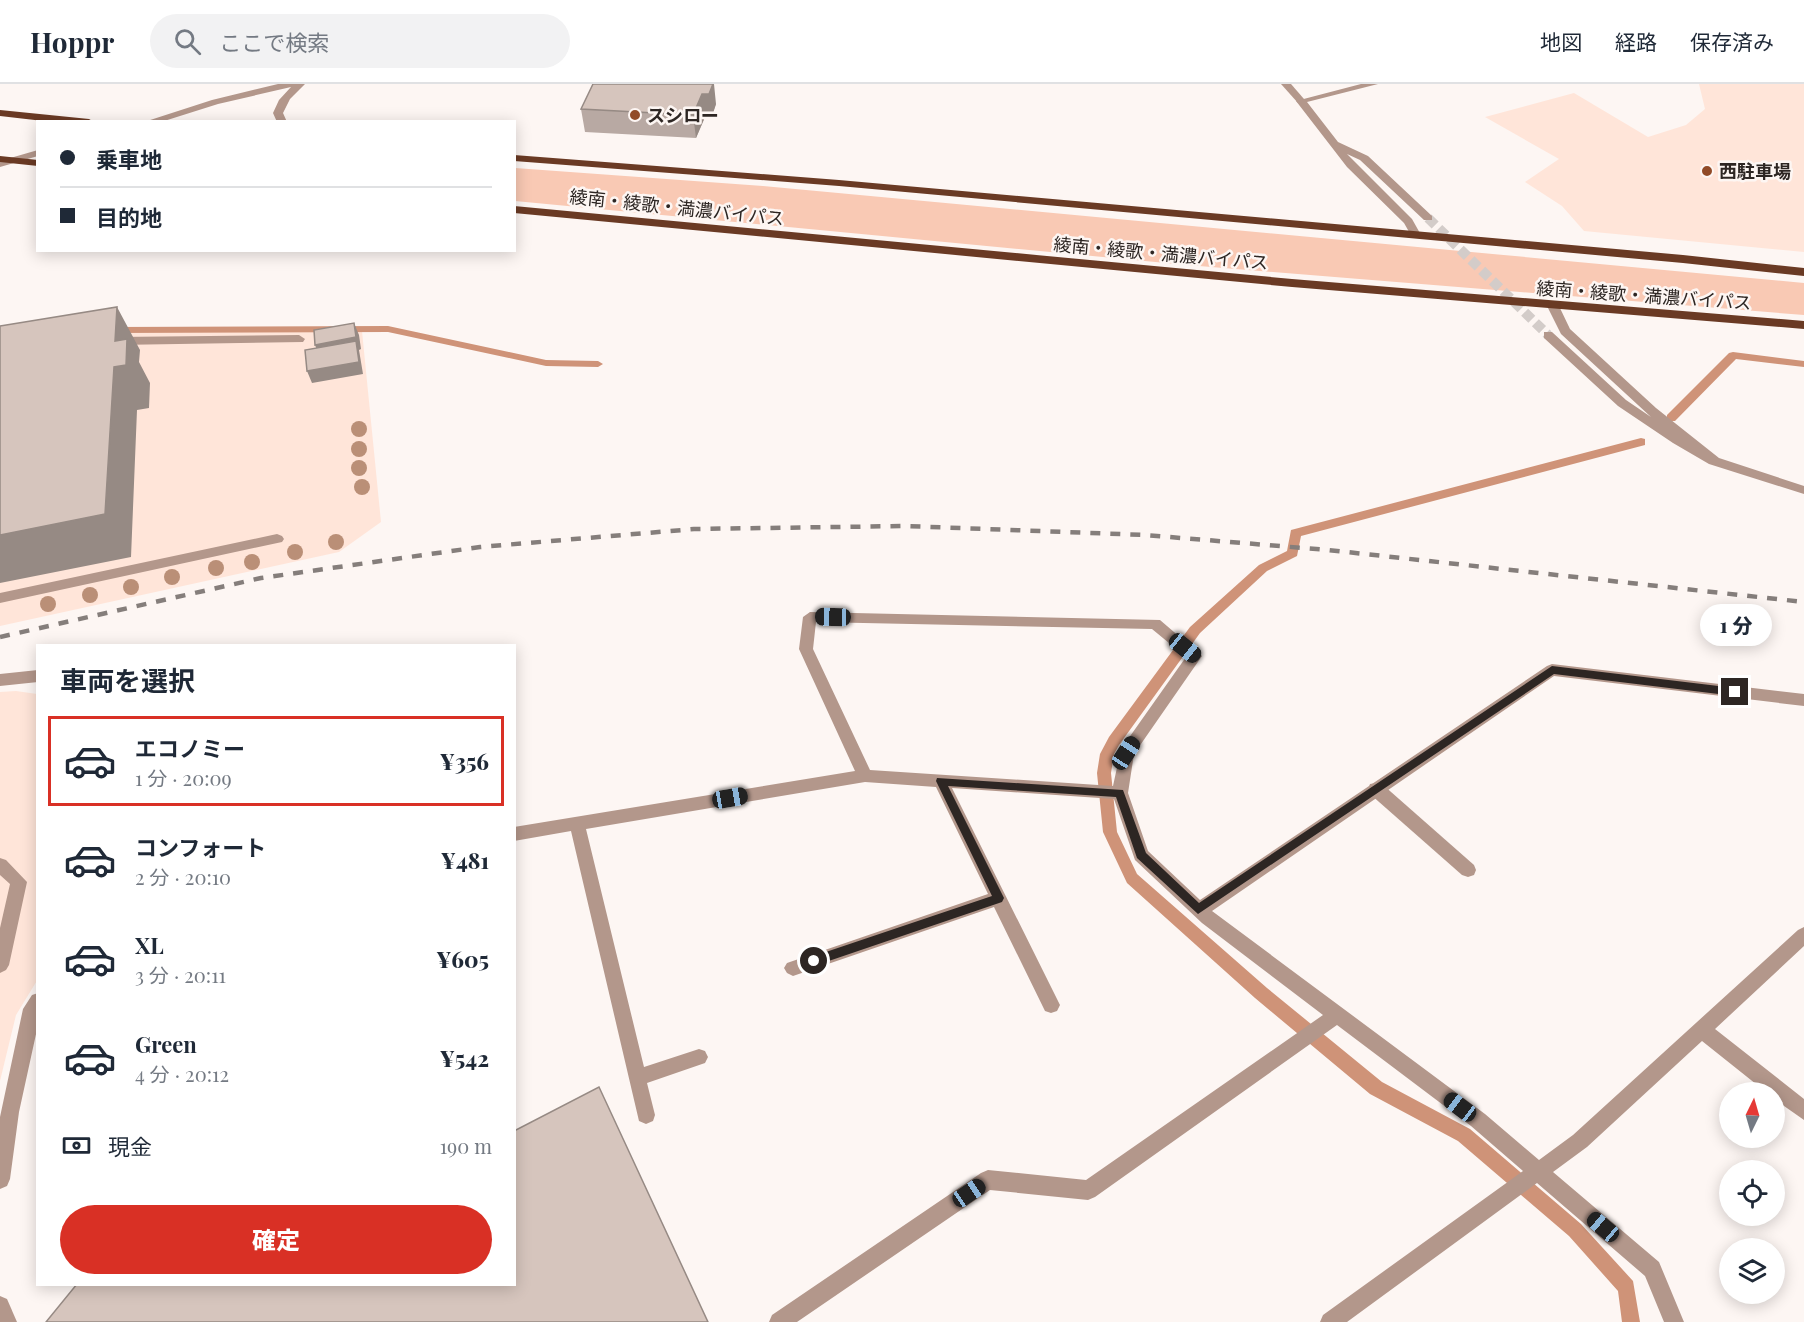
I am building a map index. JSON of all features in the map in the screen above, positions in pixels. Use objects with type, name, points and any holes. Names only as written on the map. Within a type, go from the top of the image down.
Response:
[{"type":"highway","points":[[0,114],[66,120]]},
{"type":"highway","name":"綾南・綾歌・満濃バイパス","points":[[516,158],[839,183],[1804,272]]},
{"type":"highway","points":[[0,159],[36,163]]},
{"type":"highway","name":"綾南・綾歌・満濃バイパス","points":[[516,209],[1553,306],[1804,325]]},
{"type":"street","points":[[156,120],[215,102],[291,84]]},
{"type":"street","points":[[281,120],[278,113],[281,104],[288,94],[300,84]]},
{"type":"street","points":[[1286,84],[1351,165],[1408,221],[1416,235]]},
{"type":"street","points":[[1301,101],[1373,84]]},
{"type":"street","points":[[1336,144],[1364,158],[1428,218]]},
{"type":"street","points":[[0,164],[36,154]]},
{"type":"street","points":[[1553,306],[1565,331],[1652,411],[1714,461]]},
{"type":"street","points":[[1548,335],[1622,403],[1677,440],[1714,461],[1804,490]]},
{"type":"street","points":[[103,341],[299,339]]},
{"type":"street","points":[[0,598],[277,539]]},
{"type":"street","points":[[865,777],[806,649],[810,616],[1155,624],[1195,656],[1126,753],[1110,793],[1141,855],[1198,910],[1478,1120],[1527,1179],[1652,1269],[1674,1322]]},
{"type":"street","points":[[1198,910],[1552,670],[1804,700]]},
{"type":"street","points":[[0,680],[36,676]]},
{"type":"street","points":[[516,834],[865,777],[1110,793]]},
{"type":"street","points":[[941,781],[1051,1005]]},
{"type":"street","points":[[1376,789],[1468,870]]},
{"type":"street","points":[[577,824],[646,1115]]},
{"type":"street","points":[[0,865],[19,882],[0,965]]},
{"type":"street","points":[[794,968],[999,898]]},
{"type":"street","points":[[1330,1322],[1580,1141],[1804,935]]},
{"type":"street","points":[[0,1179],[10,1112],[32,1009],[36,1004]]},
{"type":"street","points":[[780,1322],[988,1180],[1088,1190],[1337,1015]]},
{"type":"street","points":[[1701,1029],[1804,1111]]},
{"type":"street","points":[[638,1077],[699,1057]]},
{"type":"street","points":[[0,1306],[7,1322]]},
{"type":"shaded area","name":"西駐車場","points":[[1699,84],[1804,84],[1804,252],[1584,231],[1562,206],[1525,182],[1559,159],[1485,117],[1574,93],[1648,137],[1686,125],[1705,109]]},
{"type":"shaded area","points":[[516,168],[763,186],[1804,283],[1804,315],[1187,265],[516,201]]},
{"type":"shaded area","points":[[362,331],[381,522],[339,552],[0,626],[0,333]]},
{"type":"shaded area","points":[[16,691],[36,694],[36,982],[16,1015],[0,1081],[0,692]]},
{"type":"building","points":[[593,84],[713,84],[709,94],[702,94],[693,115],[581,109]]},
{"type":"building","points":[[117,307],[115,341],[127,339],[126,365],[114,367],[105,514],[0,535],[0,326]]},
{"type":"building","points":[[354,323],[356,337],[315,345],[314,330]]},
{"type":"building","points":[[356,341],[359,362],[307,371],[305,350]]},
{"type":"building","points":[[599,1087],[708,1322],[46,1322],[75,1286],[516,1286],[516,1130]]},
{"type":"waterway","points":[[112,330],[388,329],[546,363],[598,364]]},
{"type":"waterway","points":[[1671,418],[1733,355],[1804,364]]},
{"type":"waterway","points":[[1631,1322],[1627,1287],[1575,1230],[1464,1135],[1376,1088],[1261,993],[1132,878],[1110,832],[1104,773],[1107,754],[1114,741],[1195,630],[1263,568],[1293,553],[1295,533],[1641,442]]},
{"type":"tunnel","points":[[1428,218],[1548,335]]},
{"type":"railway","points":[[0,637],[261,578],[480,547],[694,529],[905,526],[1145,535],[1328,550],[1804,602]]},
{"type":"place","name":"スシロー","points":[[635,115]]},
{"type":"place","name":"西駐車場","points":[[1707,171]]},
{"type":"route","points":[[814,961],[999,898],[941,781],[1120,793],[1141,855],[1198,910],[1552,670],[1735,692]]}]
